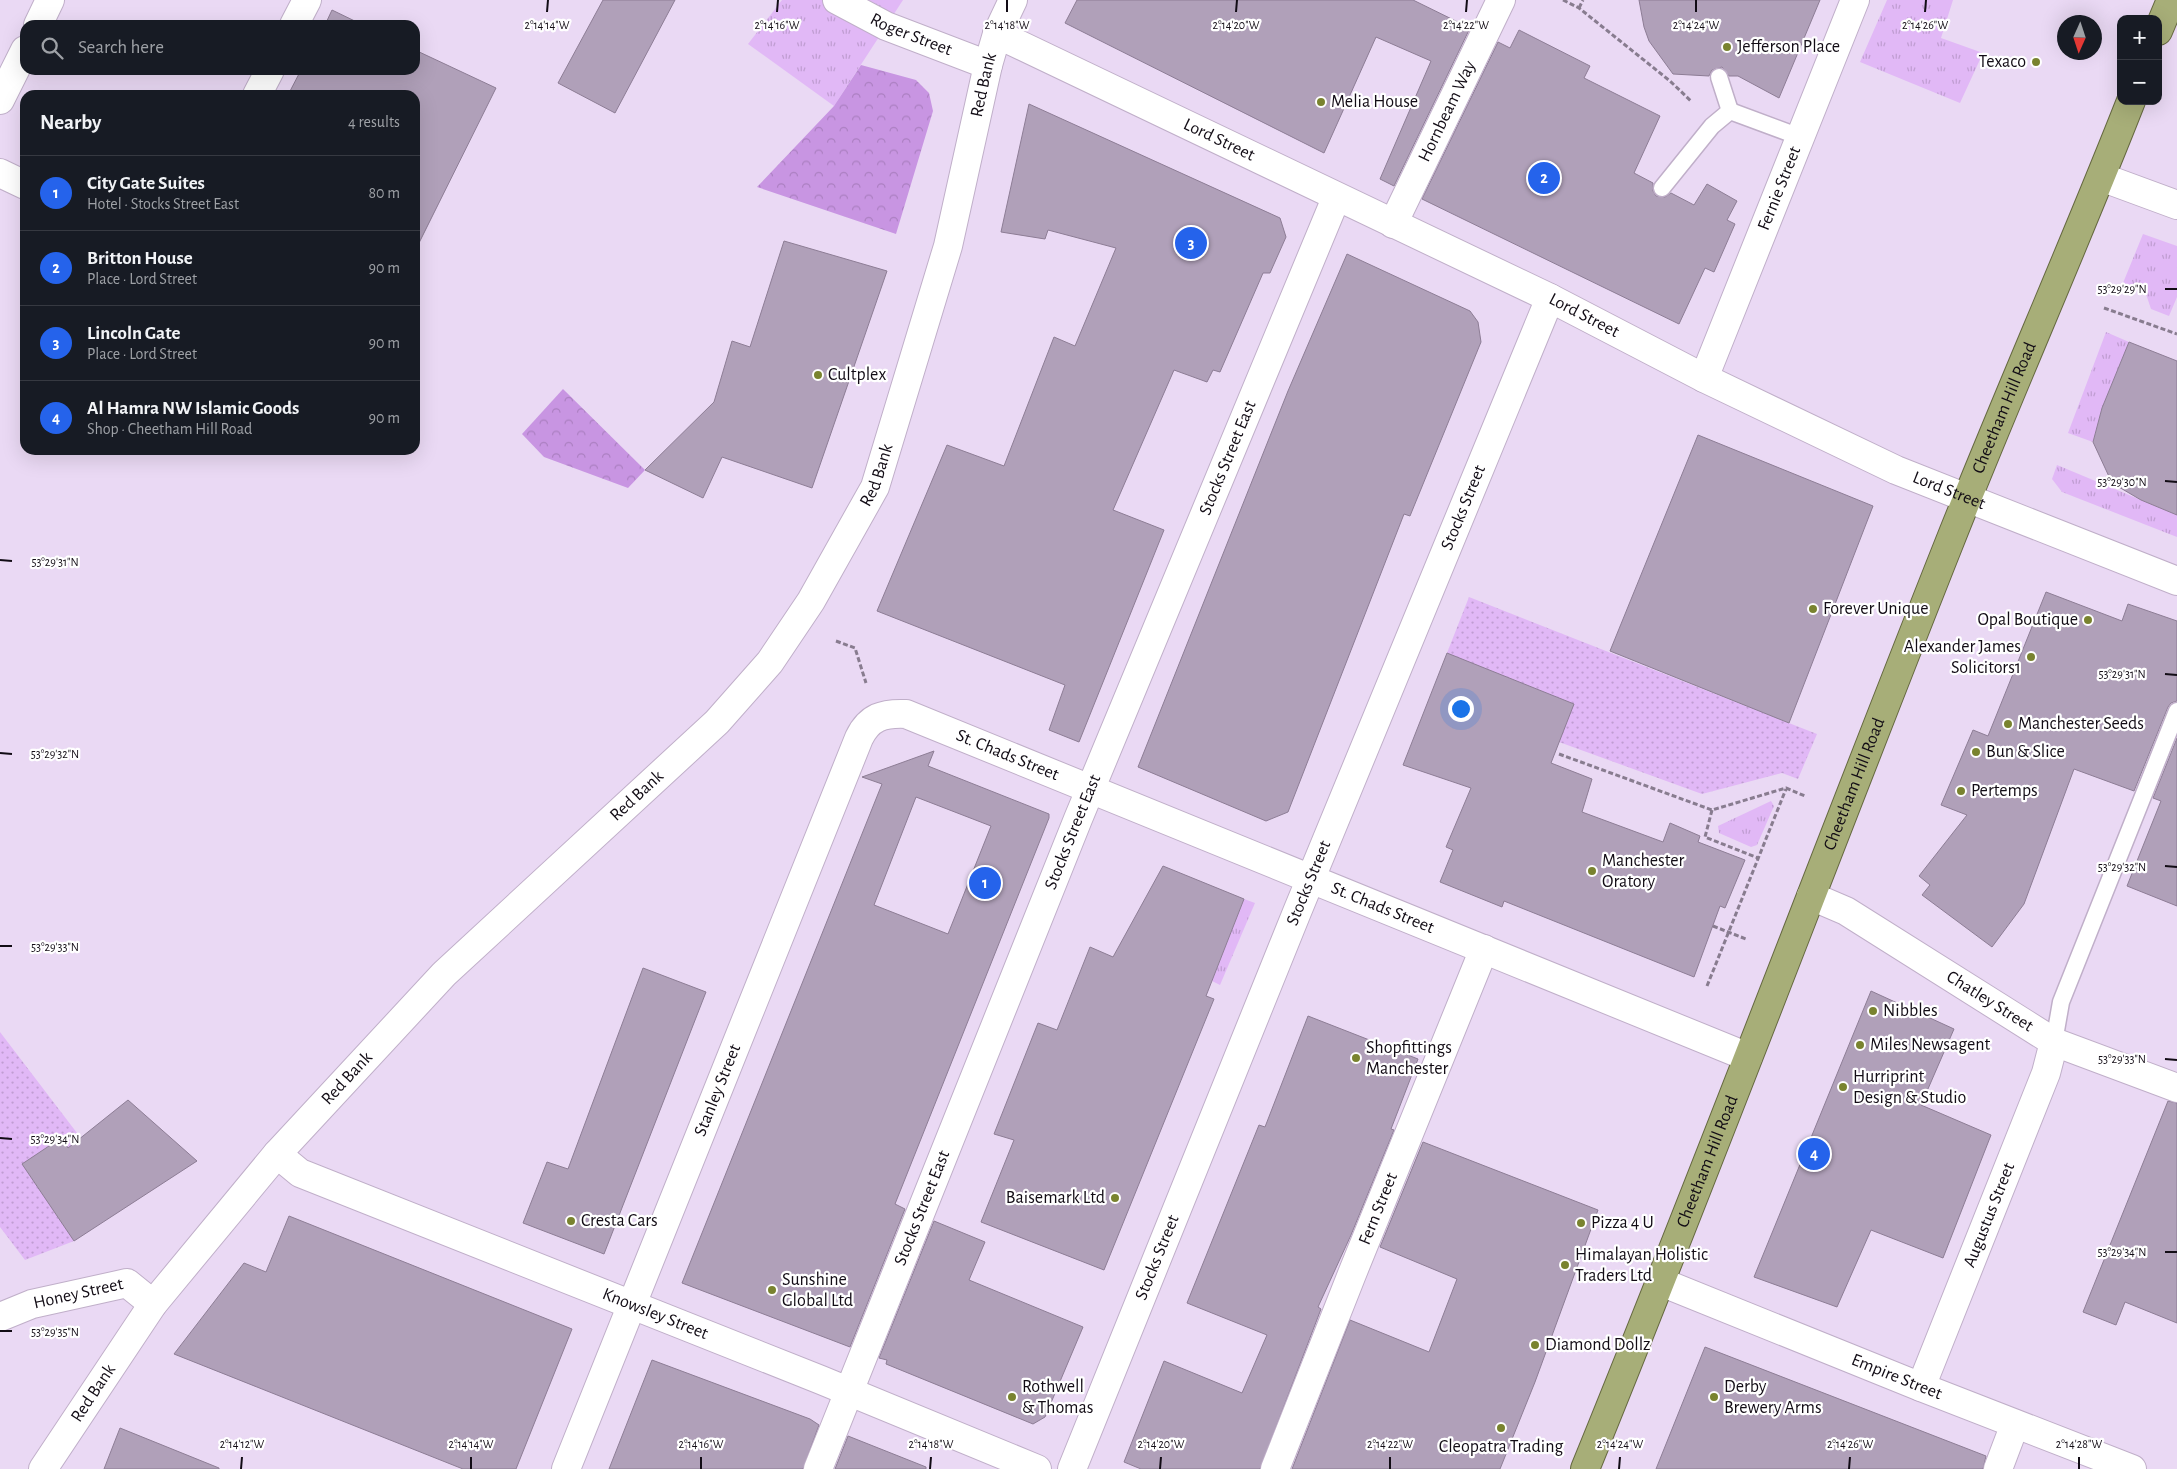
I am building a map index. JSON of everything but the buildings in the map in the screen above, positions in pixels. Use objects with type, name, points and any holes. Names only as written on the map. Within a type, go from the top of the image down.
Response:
[{"type":"highway","points":[[2162,21],[2170,0]]},
{"type":"highway","name":"Cheetham Hill Road","points":[[1585,1469],[1661,1282],[1810,896],[1969,497],[2129,105]]},
{"type":"street","points":[[40,20],[50,0]]},
{"type":"street","points":[[297,20],[307,0]]},
{"type":"street","name":"Roger Street","points":[[837,0],[886,26],[988,65]]},
{"type":"street","name":"Red Bank","points":[[43,1469],[153,1304],[277,1154],[444,974],[717,722],[770,662],[811,601],[875,487],[948,246],[988,65],[997,34],[1013,0]]},
{"type":"street","name":"Hornbeam Way","points":[[1394,224],[1501,0]]},
{"type":"street","name":"Fernie Street","points":[[1704,378],[1855,0]]},
{"type":"street","name":"Lord Street","points":[[997,34],[1336,198],[1550,298],[1704,378],[1896,470],[1969,497],[2177,581]]},
{"type":"street","points":[[0,100],[20,60]]},
{"type":"street","points":[[260,90],[267,75]]},
{"type":"street","points":[[0,174],[20,184]]},
{"type":"street","points":[[2101,177],[2177,204]]},
{"type":"street","name":"Stocks Street East","points":[[818,1469],[1092,789],[1336,198]]},
{"type":"street","name":"Stocks Street","points":[[1072,1469],[1550,298]]},
{"type":"street","name":"St. Chads Street","points":[[875,718],[890,714],[906,714],[1748,1057]]},
{"type":"street","name":"Stanley Street","points":[[566,1469],[859,738],[864,727],[875,718]]},
{"type":"street","name":"Chatley Street","points":[[1810,896],[1846,911],[2054,1042],[2177,1087]]},
{"type":"street","name":"Fern Street","points":[[1276,1469],[1352,1274],[1484,948]]},
{"type":"street","name":"Augustus Street","points":[[1921,1387],[2046,1073],[2054,1042]]},
{"type":"street","name":"Knowsley Street","points":[[277,1154],[300,1174],[632,1305],[1038,1469]]},
{"type":"street","name":"Empire Street","points":[[1661,1282],[1921,1387],[2132,1469]]},
{"type":"street","name":"Honey Street","points":[[0,1317],[32,1304],[127,1283],[153,1304]]},
{"type":"street","points":[[1998,1469],[2015,1424]]},
{"type":"lane","points":[[1719,77],[1730,112]]},
{"type":"lane","points":[[1730,112],[1800,137]]},
{"type":"lane","points":[[1662,188],[1712,126],[1730,112]]},
{"type":"lane","points":[[2054,1042],[2061,1002],[2177,711]]},
{"type":"path","points":[[1563,0],[1579,8],[1670,81],[1698,108]]},
{"type":"path","points":[[1579,8],[1583,0]]},
{"type":"path","points":[[2104,308],[2177,334]]},
{"type":"path","points":[[836,641],[855,648],[866,684]]},
{"type":"path","points":[[1559,754],[1712,810],[1786,788],[1805,796]]},
{"type":"path","points":[[1707,986],[1786,788]]},
{"type":"path","points":[[1712,810],[1705,837],[1758,858]]},
{"type":"path","points":[[1713,926],[1746,939]]},
{"type":"green space","points":[[782,0],[903,0],[834,106],[748,44]]},
{"type":"green space","points":[[1887,0],[1953,0],[1941,38],[1983,53],[1960,103],[1860,62]]},
{"type":"green space","points":[[861,65],[916,80],[929,93],[933,111],[896,234],[757,187],[834,106]]},
{"type":"green space","points":[[2143,234],[2177,246],[2177,297],[2169,316],[2151,309],[2146,294],[2123,283]]},
{"type":"green space","points":[[2106,332],[2129,342],[2102,408],[2093,442],[2068,433]]},
{"type":"green space","points":[[563,389],[645,470],[628,488],[544,457],[522,434]]},
{"type":"green space","points":[[2057,465],[2177,515],[2177,537],[2062,492],[2052,479]]},
{"type":"green space","points":[[1469,597],[1817,734],[1798,779],[1782,773],[1702,794],[1559,742],[1447,653]]},
{"type":"green space","points":[[1771,801],[1774,806],[1757,845],[1751,847],[1719,833],[1718,826]]},
{"type":"green space","points":[[1244,899],[1255,903],[1220,985],[1212,981]]},
{"type":"green space","points":[[0,1032],[93,1154],[79,1163],[61,1138],[22,1164],[74,1241],[25,1260],[0,1227]]},
{"type":"place","name":"Jefferson Place","points":[[1727,47]]},
{"type":"place","name":"Texaco","points":[[2036,62]]},
{"type":"place","name":"Melia House","points":[[1321,102]]},
{"type":"place","name":"Britton House","points":[[1544,178]]},
{"type":"place","name":"Lincoln Gate","points":[[1191,243]]},
{"type":"place","name":"Cultplex","points":[[818,375]]},
{"type":"place","name":"Forever Unique","points":[[1813,609]]},
{"type":"place","name":"Opal Boutique","points":[[2088,620]]},
{"type":"place","name":"Alexander James Solicitors1","points":[[2031,657]]},
{"type":"place","name":"Manchester Seeds","points":[[2008,724]]},
{"type":"place","name":"Bun & Slice","points":[[1976,752]]},
{"type":"place","name":"Pertemps","points":[[1961,791]]},
{"type":"place","name":"Manchester Oratory","points":[[1592,871]]},
{"type":"place","name":"City Gate Suites","points":[[985,883]]},
{"type":"place","name":"Nibbles","points":[[1873,1011]]},
{"type":"place","name":"Miles Newsagent","points":[[1860,1045]]},
{"type":"place","name":"Shopfittings Manchester","points":[[1356,1058]]},
{"type":"place","name":"Hurriprint Design & Studio","points":[[1843,1087]]},
{"type":"place","name":"Al Hamra NW Islamic Goods","points":[[1814,1154]]},
{"type":"place","name":"Baisemark Ltd","points":[[1115,1198]]},
{"type":"place","name":"Cresta Cars","points":[[571,1221]]},
{"type":"place","name":"Pizza 4 U","points":[[1581,1223]]},
{"type":"place","name":"Himalayan Holistic Traders Ltd","points":[[1565,1265]]},
{"type":"place","name":"Sunshine Global Ltd","points":[[772,1290]]},
{"type":"place","name":"Diamond Dollz","points":[[1535,1345]]},
{"type":"place","name":"Rothwell & Thomas","points":[[1012,1397]]},
{"type":"place","name":"Derby Brewery Arms","points":[[1714,1397]]},
{"type":"place","name":"Cleopatra Trading","points":[[1501,1428]]}]
